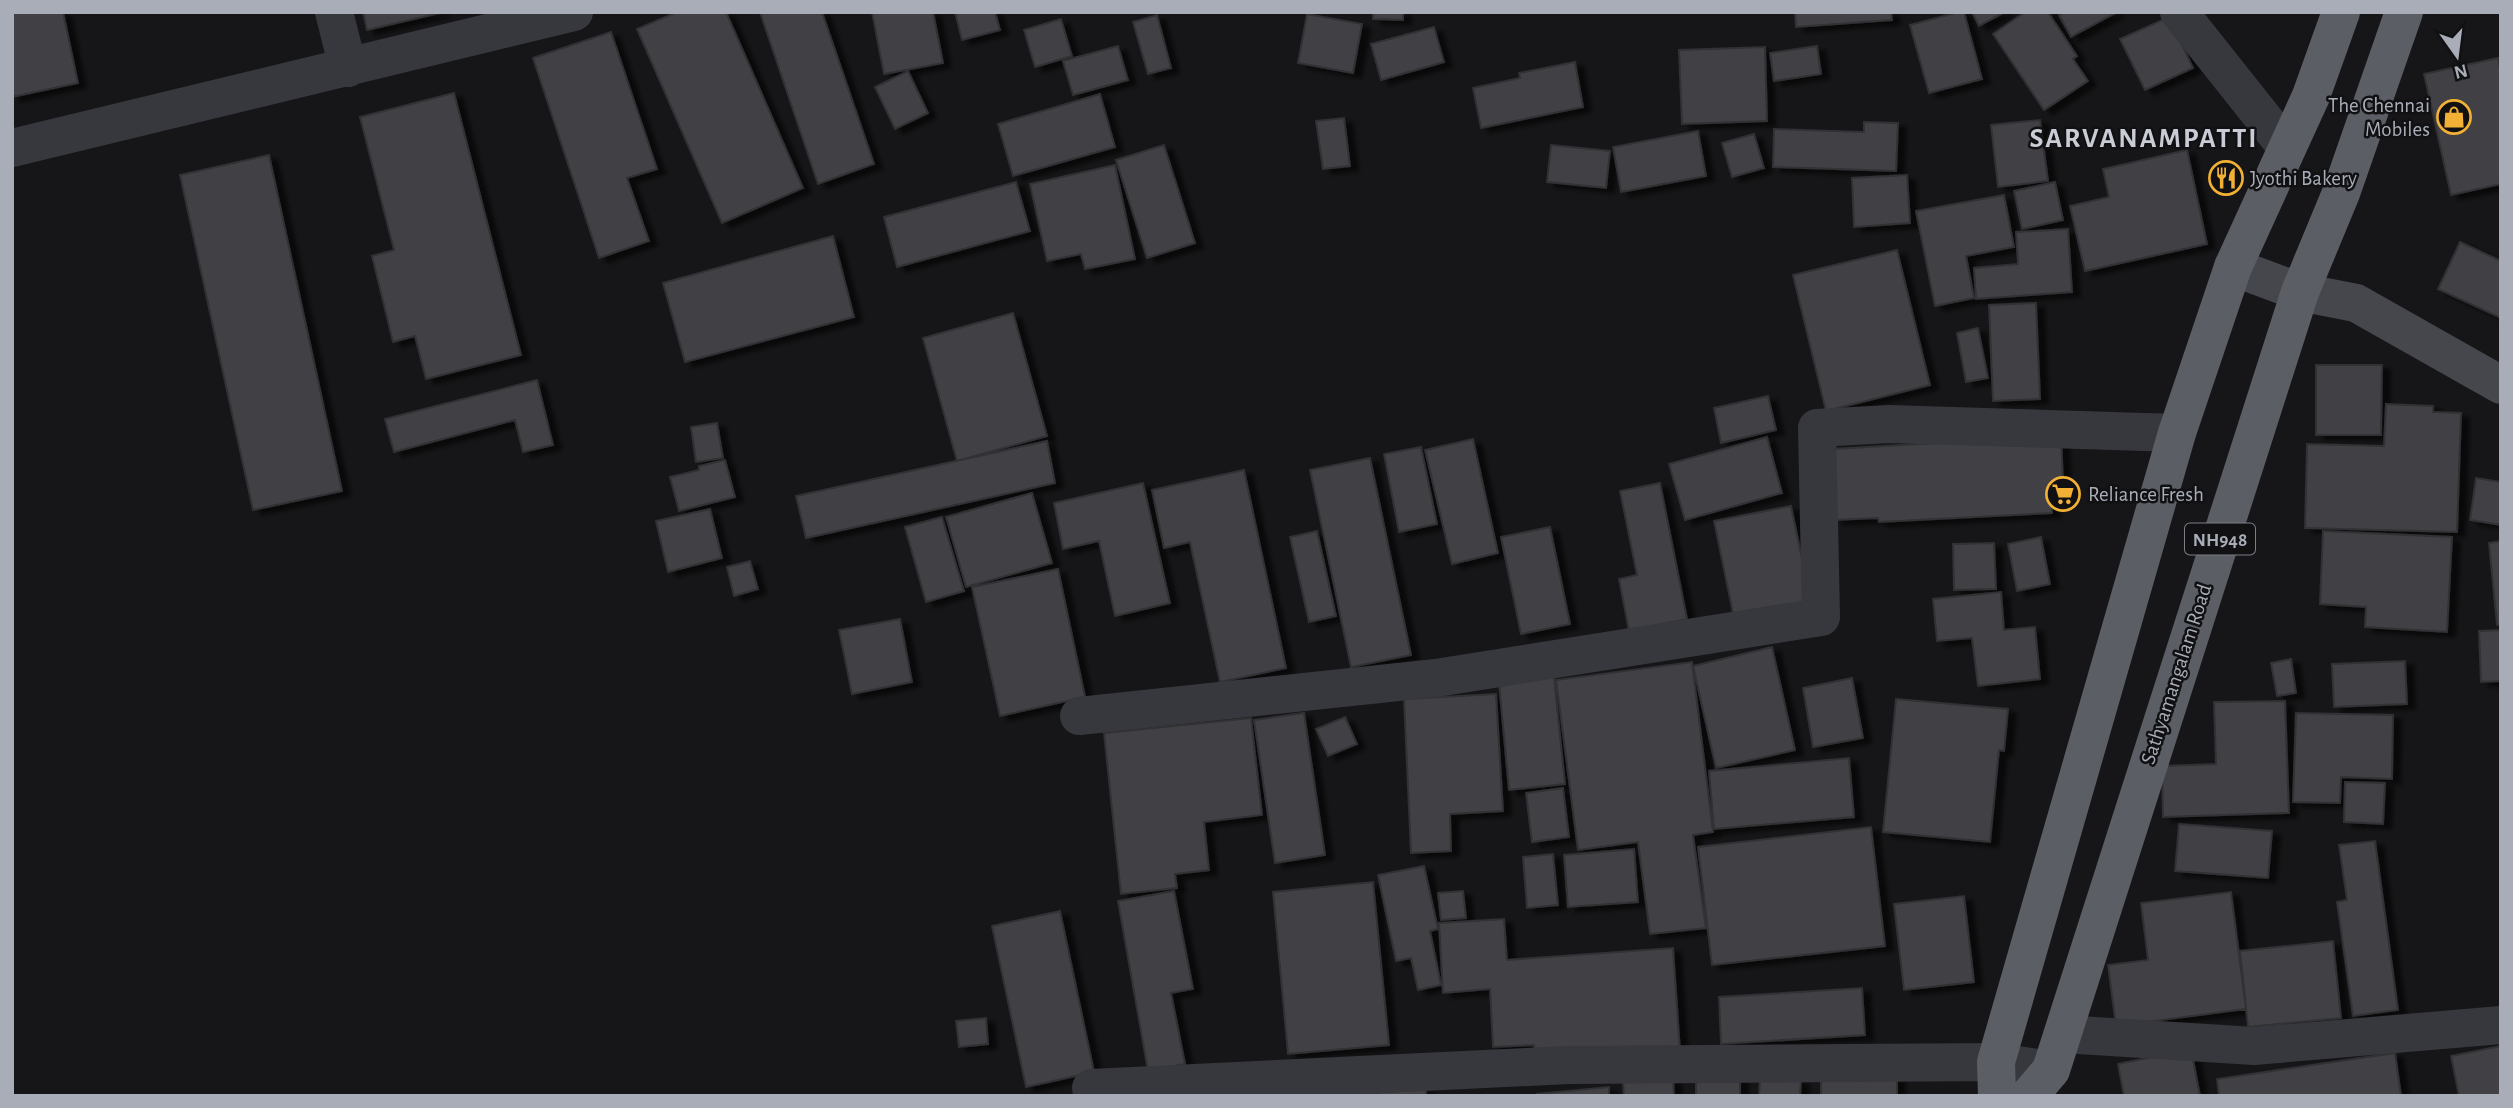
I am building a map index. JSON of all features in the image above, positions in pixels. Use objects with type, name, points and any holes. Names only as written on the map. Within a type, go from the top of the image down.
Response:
[{"type":"highway","points":[[1996,1079],[2177,433],[2233,267],[2311,96],[2341,12]]},
{"type":"highway","name":"Sathyamangalam Road","points":[[2040,1083],[2063,1034],[2300,292],[2341,193],[2404,12]]},
{"type":"main road","points":[[2233,267],[2300,292],[2356,303],[2501,385]]},
{"type":"street","points":[[334,12],[348,68]]},
{"type":"street","points":[[12,149],[574,12]]},
{"type":"street","points":[[2179,12],[2287,148]]},
{"type":"street","points":[[1079,716],[1436,678],[1821,617],[1817,428],[1889,424],[2177,433]]},
{"type":"street","points":[[2063,1034],[2254,1046],[2501,1025]]},
{"type":"street","points":[[1091,1088],[1568,1065],[1996,1079],[2040,1083]]},
{"type":"building","points":[[12,12],[63,12],[78,83],[12,97]]},
{"type":"building","points":[[363,12],[444,12],[367,30]]},
{"type":"building","points":[[677,12],[726,12],[803,188],[722,223],[637,29]]},
{"type":"building","points":[[760,12],[822,12],[874,164],[818,184]]},
{"type":"building","points":[[872,12],[933,12],[943,63],[884,74]]},
{"type":"building","points":[[955,12],[995,12],[1000,30],[962,40]]},
{"type":"building","points":[[1373,12],[1403,12],[1403,20],[1373,19]]},
{"type":"building","points":[[1795,12],[1891,12],[1892,20],[1796,27]]},
{"type":"building","points":[[1964,12],[1982,79],[1929,93],[1910,25]]},
{"type":"building","points":[[1972,12],[2005,12],[1979,26]]},
{"type":"building","points":[[2025,12],[2048,12],[2077,56],[2073,59],[2088,81],[2044,110],[1993,34]]},
{"type":"building","points":[[2064,12],[2117,12],[2071,37],[2059,15]]},
{"type":"building","points":[[1307,14],[1362,24],[1353,73],[1298,63]]},
{"type":"building","points":[[1157,15],[1171,68],[1148,74],[1133,22]]},
{"type":"building","points":[[2169,17],[2193,68],[2145,90],[2120,39]]},
{"type":"building","points":[[1061,19],[1072,56],[1035,67],[1024,30]]},
{"type":"building","points":[[1434,27],[1444,62],[1381,80],[1371,44]]},
{"type":"building","points":[[611,32],[657,169],[627,178],[649,241],[599,258],[533,58]]},
{"type":"building","points":[[1118,46],[1128,80],[1073,95],[1063,61]]},
{"type":"building","points":[[1817,46],[1821,74],[1774,81],[1770,53]]},
{"type":"building","points":[[1765,47],[1767,121],[1682,124],[1679,50]]},
{"type":"building","points":[[2498,58],[2501,73],[2501,184],[2451,195],[2424,74]]},
{"type":"building","points":[[1575,62],[1583,107],[1481,128],[1473,88],[1520,78],[1519,73]]},
{"type":"building","points":[[908,71],[928,113],[895,129],[875,87]]},
{"type":"building","points":[[454,93],[521,355],[426,379],[415,336],[393,342],[372,256],[394,250],[360,117]]},
{"type":"building","points":[[1100,94],[1115,147],[1013,176],[998,124]]},
{"type":"building","points":[[1344,118],[1350,166],[1323,169],[1316,121]]},
{"type":"building","points":[[2040,120],[2048,181],[1998,187],[1991,125]]},
{"type":"building","points":[[1864,122],[1898,123],[1896,171],[1773,167],[1774,129],[1864,132]]},
{"type":"building","points":[[1698,131],[1706,176],[1621,192],[1613,147]]},
{"type":"building","points":[[1754,134],[1764,168],[1732,177],[1722,143]]},
{"type":"building","points":[[1164,145],[1195,243],[1147,258],[1116,160]]},
{"type":"building","points":[[1551,145],[1610,151],[1606,188],[1547,182]]},
{"type":"building","points":[[2187,150],[2207,244],[2085,271],[2070,206],[2109,197],[2103,169]]},
{"type":"building","points":[[269,155],[342,491],[253,510],[180,175]]},
{"type":"building","points":[[1115,165],[1135,259],[1085,269],[1081,254],[1047,261],[1030,184]]},
{"type":"building","points":[[1907,175],[1910,223],[1854,227],[1852,178]]},
{"type":"building","points":[[1016,182],[1030,231],[897,267],[884,217]]},
{"type":"building","points":[[2055,182],[2063,220],[2022,229],[2014,191]]},
{"type":"building","points":[[2004,195],[2014,247],[1966,256],[1974,298],[1935,306],[1916,211]]},
{"type":"building","points":[[2068,229],[2072,292],[1976,299],[1974,268],[2018,264],[2016,232]]},
{"type":"building","points":[[833,236],[854,317],[685,362],[663,283]]},
{"type":"building","points":[[2460,242],[2501,261],[2501,318],[2438,289]]},
{"type":"building","points":[[1897,250],[1930,385],[1826,411],[1793,275]]},
{"type":"building","points":[[2036,303],[2040,399],[1993,401],[1989,305]]},
{"type":"building","points":[[1013,313],[1047,436],[957,461],[923,338]]},
{"type":"building","points":[[1978,328],[1988,378],[1966,382],[1957,333]]},
{"type":"building","points":[[2316,365],[2382,365],[2381,435],[2316,435]]},
{"type":"building","points":[[537,380],[553,445],[523,452],[515,420],[394,452],[385,419]]},
{"type":"building","points":[[1768,396],[1776,430],[1721,443],[1714,408]]},
{"type":"building","points":[[2386,404],[2433,406],[2433,412],[2461,413],[2457,532],[2305,528],[2307,444],[2384,446]]},
{"type":"building","points":[[717,423],[723,458],[696,462],[691,427]]},
{"type":"building","points":[[2061,436],[2063,482],[2051,482],[2052,513],[1879,522],[1878,518],[1835,520],[1832,449]]},
{"type":"building","points":[[1767,437],[1782,493],[1685,520],[1669,464]]},
{"type":"building","points":[[1473,439],[1498,553],[1452,564],[1425,450]]},
{"type":"building","points":[[1047,441],[1055,483],[806,538],[796,496]]},
{"type":"building","points":[[1421,447],[1437,524],[1399,532],[1384,454]]},
{"type":"building","points":[[1370,458],[1411,655],[1351,667],[1310,470]]},
{"type":"building","points":[[725,460],[735,497],[679,511],[670,477]]},
{"type":"building","points":[[1244,470],[1286,668],[1220,682],[1190,542],[1164,548],[1152,490]]},
{"type":"building","points":[[2476,478],[2501,482],[2501,525],[2470,520]]},
{"type":"building","points":[[1143,483],[1170,603],[1115,616],[1099,541],[1063,549],[1054,503]]},
{"type":"building","points":[[1660,483],[1687,619],[1629,631],[1619,579],[1637,575],[1620,491]]},
{"type":"building","points":[[1032,493],[1052,563],[966,587],[946,517]]},
{"type":"building","points":[[1791,506],[1811,602],[1734,618],[1714,521]]},
{"type":"building","points":[[710,509],[722,558],[668,572],[656,521]]},
{"type":"building","points":[[942,517],[964,591],[926,602],[905,527]]},
{"type":"building","points":[[1550,527],[1570,624],[1521,634],[1501,537]]},
{"type":"building","points":[[1317,531],[1336,616],[1309,622],[1290,537]]},
{"type":"building","points":[[2323,531],[2452,537],[2447,632],[2365,627],[2366,607],[2320,604]]},
{"type":"building","points":[[2041,537],[2050,584],[2017,591],[2008,544]]},
{"type":"building","points":[[2501,541],[2501,624],[2497,625],[2489,543]]},
{"type":"building","points":[[1994,543],[1996,589],[1954,590],[1953,544]]},
{"type":"building","points":[[750,561],[758,589],[734,596],[727,567]]},
{"type":"building","points":[[1058,569],[1085,697],[1000,716],[972,587]]},
{"type":"building","points":[[2001,592],[2004,630],[2035,627],[2040,679],[1978,686],[1972,638],[1937,641],[1933,599]]},
{"type":"building","points":[[900,619],[912,682],[852,694],[839,630]]},
{"type":"building","points":[[2501,630],[2501,681],[2481,682],[2479,631]]},
{"type":"building","points":[[1772,647],[1795,750],[1716,768],[1693,666]]},
{"type":"building","points":[[2291,659],[2296,693],[2277,696],[2271,663]]},
{"type":"building","points":[[2405,661],[2407,704],[2334,707],[2332,664]]},
{"type":"building","points":[[1692,662],[1713,832],[1693,835],[1706,928],[1650,934],[1638,842],[1578,850],[1556,680]]},
{"type":"building","points":[[1554,677],[1565,784],[1509,790],[1499,683]]},
{"type":"building","points":[[1852,678],[1863,738],[1813,747],[1803,688]]},
{"type":"building","points":[[1496,694],[1503,811],[1450,814],[1451,851],[1411,853],[1404,699]]},
{"type":"building","points":[[1896,699],[2008,709],[2004,751],[1999,750],[1990,842],[1883,832]]},
{"type":"building","points":[[2285,701],[2289,813],[2163,817],[2162,766],[2216,764],[2214,702]]},
{"type":"building","points":[[1304,713],[1325,855],[1275,863],[1254,720]]},
{"type":"building","points":[[2296,713],[2393,715],[2392,779],[2341,777],[2340,803],[2293,802]]},
{"type":"building","points":[[1345,717],[1357,744],[1328,756],[1316,729]]},
{"type":"building","points":[[1251,718],[1262,815],[1204,822],[1209,870],[1175,874],[1177,888],[1121,894],[1104,733]]},
{"type":"building","points":[[1849,758],[1854,817],[1714,829],[1709,771]]},
{"type":"building","points":[[2345,782],[2385,783],[2383,824],[2344,822]]},
{"type":"building","points":[[1563,788],[1569,837],[1532,842],[1526,793]]},
{"type":"building","points":[[2179,824],[2272,831],[2268,878],[2175,871]]},
{"type":"building","points":[[1871,827],[1885,946],[1712,965],[1698,847]]},
{"type":"building","points":[[2375,841],[2398,1010],[2353,1016],[2337,902],[2347,900],[2339,845]]},
{"type":"building","points":[[1634,849],[1638,902],[1568,907],[1564,855]]},
{"type":"building","points":[[1553,854],[1558,905],[1527,908],[1523,857]]},
{"type":"building","points":[[1424,866],[1438,929],[1430,931],[1441,985],[1418,990],[1411,958],[1396,961],[1378,875]]},
{"type":"building","points":[[1373,882],[1389,1045],[1288,1054],[1273,892]]},
{"type":"building","points":[[1174,891],[1193,989],[1171,993],[1185,1064],[1148,1071],[1118,901]]},
{"type":"building","points":[[1463,891],[1466,918],[1441,920],[1438,893]]},
{"type":"building","points":[[2231,892],[2246,1009],[2116,1026],[2108,965],[2148,960],[2141,903]]},
{"type":"building","points":[[1964,896],[1974,982],[1904,990],[1894,904]]},
{"type":"building","points":[[1060,911],[1094,1072],[1026,1087],[992,926]]},
{"type":"building","points":[[1504,919],[1507,960],[1673,948],[1680,1051],[1535,1062],[1534,1045],[1493,1047],[1490,989],[1443,993],[1439,923]]},
{"type":"building","points":[[2333,941],[2341,1018],[2248,1027],[2240,951]]},
{"type":"building","points":[[1862,988],[1865,1035],[1721,1044],[1719,997]]},
{"type":"building","points":[[986,1018],[988,1044],[959,1047],[956,1021]]},
{"type":"building","points":[[2501,1046],[2501,1096],[2459,1096],[2451,1056]]},
{"type":"building","points":[[2191,1049],[2200,1096],[2124,1096],[2118,1064]]},
{"type":"building","points":[[2395,1053],[2401,1096],[2219,1096],[2217,1079]]},
{"type":"building","points":[[1821,1075],[1897,1077],[1897,1096],[1821,1096]]},
{"type":"building","points":[[1760,1077],[1801,1080],[1800,1096],[1759,1096]]},
{"type":"building","points":[[1740,1078],[1740,1096],[1696,1096],[1696,1079]]},
{"type":"building","points":[[1673,1079],[1674,1096],[1624,1096],[1623,1082]]},
{"type":"building","points":[[1609,1087],[1609,1096],[1537,1096],[1537,1094]]},
{"type":"building","points":[[1426,1089],[1426,1096],[1345,1095]]},
{"type":"place","name":"The Chennai Mobiles","points":[[2454,117]]},
{"type":"place","name":"Jyothi Bakery","points":[[2226,178]]},
{"type":"place","name":"Reliance Fresh","points":[[2063,494]]},
{"type":"district","name":"SARVANAMPATTI","points":[[2144,137]]}]
